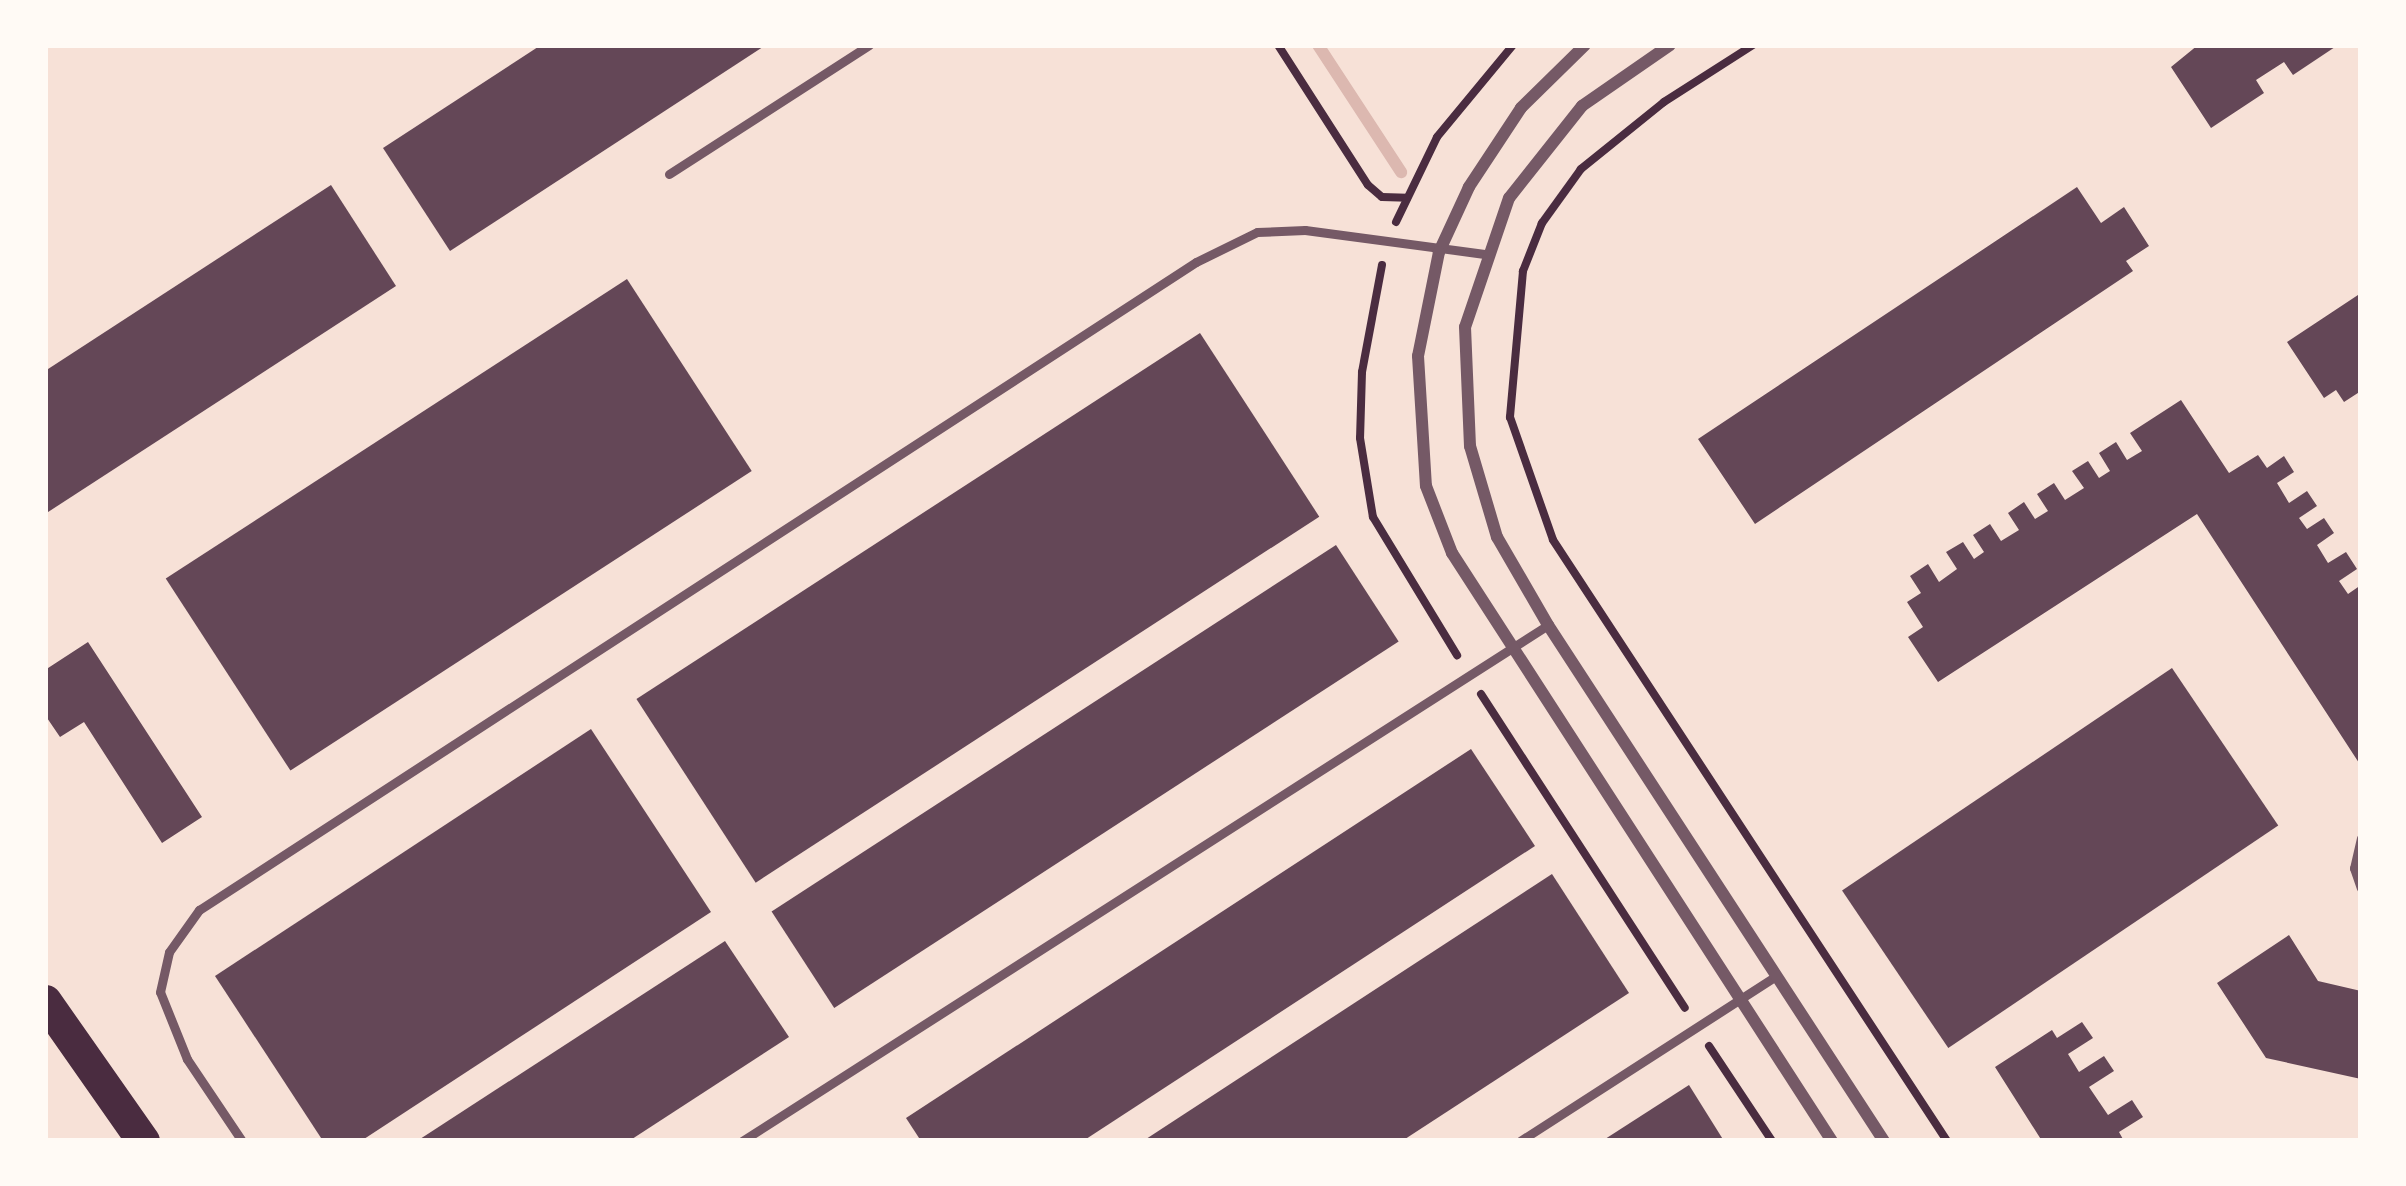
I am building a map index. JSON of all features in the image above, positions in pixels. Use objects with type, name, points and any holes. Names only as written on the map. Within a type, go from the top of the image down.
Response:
[{"type":"highway","points":[[45,1001],[143,1141]]},
{"type":"street","points":[[1585,45],[1521,108],[1469,187],[1439,252],[1418,356],[1426,487],[1452,553],[1832,1141]]},
{"type":"street","points":[[1670,45],[1582,106],[1546,142],[1484,254],[1461,374],[1470,446],[1497,537],[1548,625],[1884,1141]]},
{"type":"lane","points":[[669,174],[869,45]]},
{"type":"lane","points":[[242,1141],[188,1058],[160,992],[169,952],[199,910],[1196,262],[1257,232],[1305,230],[1386,246],[1484,254]]},
{"type":"lane","points":[[742,1141],[1467,672],[1548,625]]},
{"type":"lane","points":[[2361,838],[2354,868],[2361,888]]},
{"type":"lane","points":[[1520,1141],[1776,976]]},
{"type":"path","points":[[1278,45],[1368,185],[1382,196],[1407,198]]},
{"type":"path","points":[[1514,45],[1437,137],[1386,246],[1362,371],[1360,438],[1373,517],[1467,672],[1772,1141]]},
{"type":"path","points":[[1753,45],[1664,102],[1581,170],[1542,223],[1523,271],[1510,417],[1553,540],[1947,1141]]},
{"type":"building","points":[[541,45],[766,45],[450,251],[383,148]]},
{"type":"building","points":[[2198,45],[2338,45],[2293,75],[2284,62],[2256,80],[2264,93],[2211,128],[2171,67]]},
{"type":"building","points":[[331,185],[396,286],[45,514],[45,371]]},
{"type":"building","points":[[2077,187],[2101,223],[2124,207],[2149,246],[2126,261],[2133,271],[1755,524],[1698,439]]},
{"type":"building","points":[[627,279],[752,471],[290,771],[166,579]]},
{"type":"building","points":[[2361,293],[2361,391],[2344,402],[2336,390],[2324,398],[2287,342]]},
{"type":"building","points":[[1200,333],[1319,517],[756,883],[636,699]]},
{"type":"building","points":[[2181,400],[2229,473],[2258,455],[2267,468],[2284,456],[2294,472],[2277,483],[2289,503],[2307,491],[2317,506],[2299,518],[2307,529],[2324,518],[2334,533],[2317,545],[2328,563],[2346,552],[2357,569],[2339,581],[2348,594],[2361,585],[2361,766],[2197,514],[1938,682],[1908,637],[1923,627],[1907,602],[1921,593],[1910,576],[1928,564],[1939,582],[1957,569],[1946,552],[1963,542],[1974,559],[1984,552],[1973,535],[1990,524],[2001,541],[2019,530],[2008,513],[2024,502],[2035,519],[2048,511],[2037,494],[2054,483],[2065,500],[2084,488],[2072,471],[2088,461],[2099,478],[2110,471],[2099,453],[2116,442],[2127,460],[2142,451],[2130,433]]},
{"type":"building","points":[[1336,545],[1399,641],[834,1008],[772,912]]},
{"type":"building","points":[[88,642],[202,817],[162,843],[84,722],[60,737],[45,715],[45,670]]},
{"type":"building","points":[[2172,668],[2278,826],[1948,1048],[1842,891]]},
{"type":"building","points":[[591,729],[711,912],[361,1141],[323,1141],[215,976]]},
{"type":"building","points":[[1471,749],[1535,846],[1083,1141],[921,1141],[906,1118]]},
{"type":"building","points":[[1552,874],[1629,993],[1402,1141],[1143,1141]]},
{"type":"building","points":[[2289,935],[2318,981],[2361,991],[2361,1079],[2266,1058],[2217,983]]},
{"type":"building","points":[[725,941],[789,1037],[629,1141],[417,1141]]},
{"type":"building","points":[[2082,1022],[2093,1038],[2068,1054],[2079,1072],[2104,1056],[2114,1071],[2089,1087],[2108,1115],[2132,1100],[2143,1117],[2119,1132],[2124,1141],[2042,1141],[1995,1067],[2052,1030],[2057,1038]]},
{"type":"building","points":[[1689,1085],[1724,1141],[1602,1141]]},
{"type":"waterway","points":[[1318,45],[1401,172]]}]
